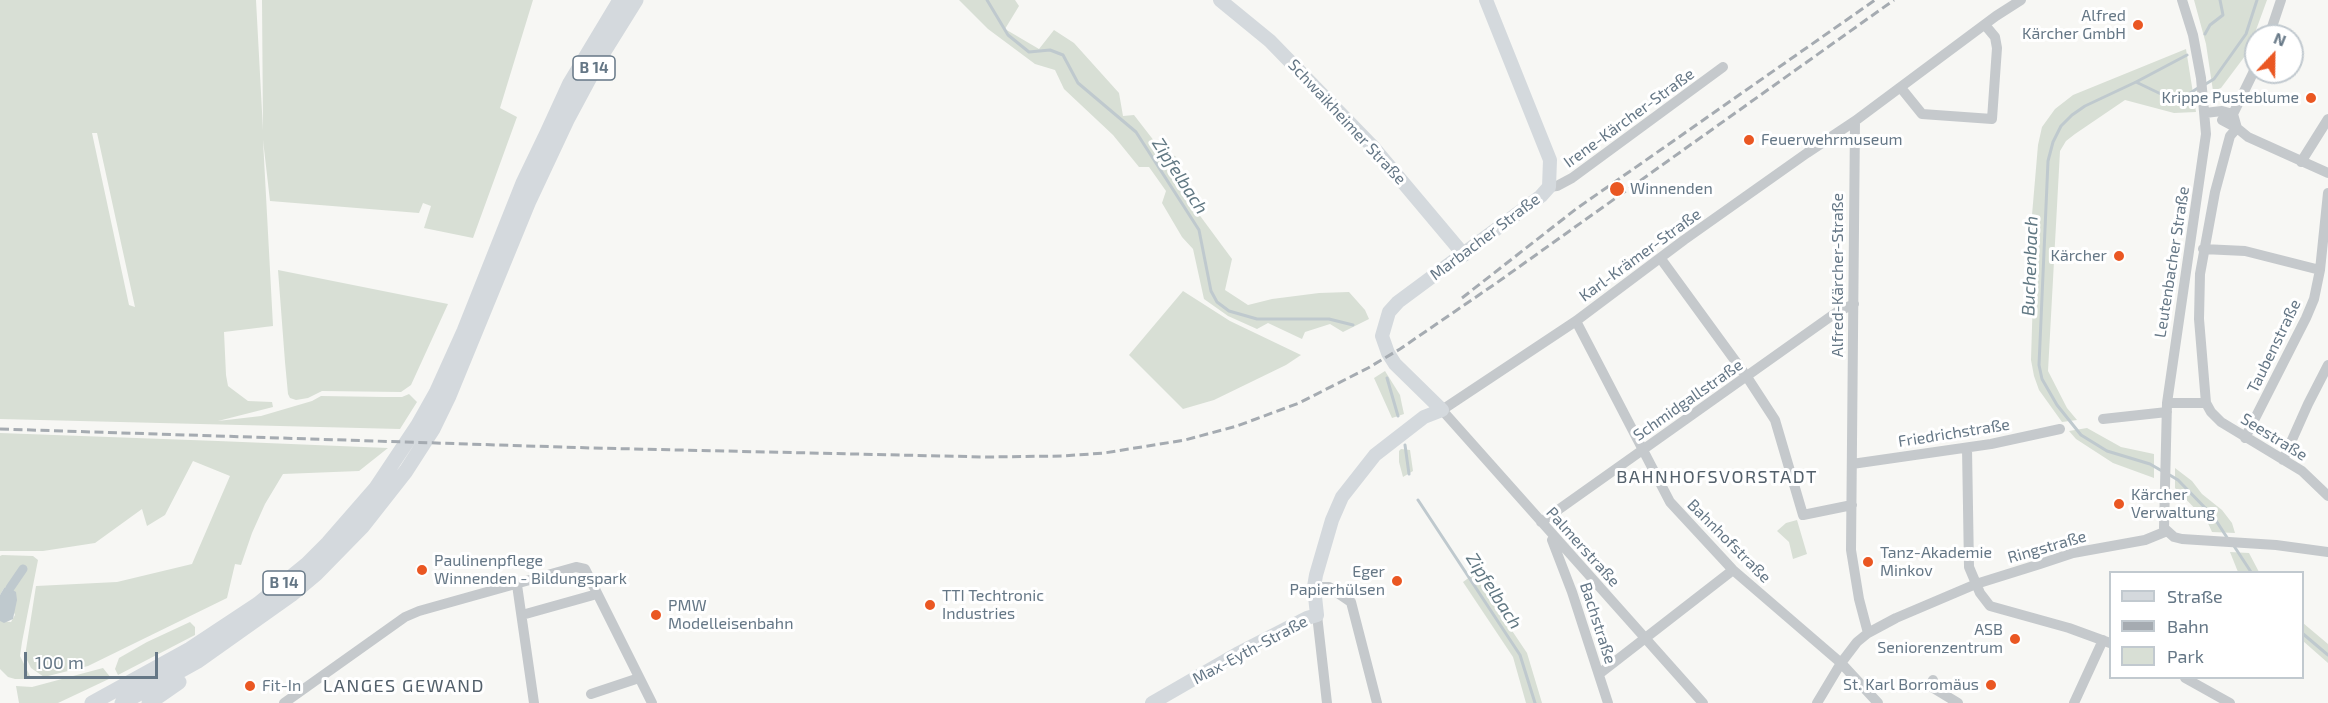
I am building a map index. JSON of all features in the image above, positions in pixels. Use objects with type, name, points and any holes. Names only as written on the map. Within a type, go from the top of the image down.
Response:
[{"type":"highway","name":"B 14","points":[[122,703],[198,661],[266,615],[316,574],[362,527],[443,394],[529,201],[570,83],[620,0]]},
{"type":"highway","name":"B 14","points":[[552,135],[636,0]]},
{"type":"highway","name":"B 14","points":[[92,703],[190,649],[274,591],[307,564],[399,468]]},
{"type":"highway","points":[[149,703],[179,681],[198,661]]},
{"type":"main road","name":"Schwaikheimer Straße","points":[[1220,0],[1270,41],[1357,131],[1464,255]]},
{"type":"main road","name":"Marbacher Straße","points":[[1442,410],[1391,358],[1384,344],[1383,328],[1389,312],[1398,302],[1464,255],[1541,196],[1549,187],[1550,160],[1486,0]]},
{"type":"main road","points":[[1317,615],[1314,587],[1332,520],[1342,497],[1375,455],[1393,439],[1427,415],[1442,410]]},
{"type":"main road","name":"Max-Eyth-Straße","points":[[1152,703],[1237,654],[1317,615]]},
{"type":"street","points":[[1855,122],[2021,0]]},
{"type":"street","name":"Leutenbacher Straße","points":[[2167,531],[2164,523],[2164,461],[2167,407],[2175,339],[2199,190],[2205,117],[2204,97],[2193,35],[2182,0]]},
{"type":"street","points":[[2273,24],[2281,0]]},
{"type":"street","points":[[1901,88],[1922,114],[1992,118],[1997,48],[1995,38],[1985,25]]},
{"type":"street","name":"Irene-Kärcher-Straße","points":[[1549,187],[1557,186],[1572,178],[1723,67]]},
{"type":"street","points":[[2103,419],[2167,407],[2206,403],[2198,299],[2203,249],[2233,132],[2233,114],[2248,84]]},
{"type":"street","points":[[2205,117],[2222,111],[2233,114]]},
{"type":"street","points":[[2205,117],[2223,120],[2233,114]]},
{"type":"street","points":[[2301,162],[2328,119]]},
{"type":"street","points":[[2223,120],[2233,132],[2328,173]]},
{"type":"street","name":"Karl-Krämer-Straße","points":[[1442,410],[1575,321],[1807,153],[1855,122]]},
{"type":"street","name":"Alfred-Kärcher-Straße","points":[[1855,122],[1851,550],[1868,633]]},
{"type":"street","name":"Taubenstraße","points":[[2245,438],[2307,318],[2318,287],[2328,194]]},
{"type":"street","points":[[2203,249],[2253,253],[2320,270]]},
{"type":"street","points":[[1661,259],[1766,405],[1781,434],[1806,515],[1852,506]]},
{"type":"street","name":"Schmidgallstraße","points":[[1541,522],[1837,312],[1854,304]]},
{"type":"street","name":"Bahnhofstraße","points":[[1575,321],[1670,502],[1733,570],[1858,675],[1878,703]]},
{"type":"street","points":[[2283,459],[2328,365]]},
{"type":"street","name":"Seestraße","points":[[2206,403],[2221,422],[2302,471],[2328,496]]},
{"type":"street","name":"Palmerstraße","points":[[1442,410],[1703,703]]},
{"type":"street","name":"Friedrichstraße","points":[[1852,464],[1967,448],[2060,429]]},
{"type":"street","points":[[1967,448],[1970,567],[1976,584],[1990,606],[2107,642],[2073,703]]},
{"type":"street","name":"Bachstraße","points":[[1541,522],[1561,559],[1608,703]]},
{"type":"street","points":[[2167,531],[2181,539],[2328,552]]},
{"type":"street","name":"Ringstraße","points":[[1816,703],[1857,642],[1868,633],[1904,614],[1976,584],[2073,553],[2145,540],[2167,531]]},
{"type":"street","points":[[284,703],[405,617],[419,611],[581,567],[585,569],[652,703]]},
{"type":"street","points":[[1599,674],[1733,570]]},
{"type":"street","points":[[517,585],[534,703]]},
{"type":"street","points":[[1314,587],[1329,587],[1351,602],[1377,703]]},
{"type":"street","points":[[522,615],[597,594]]},
{"type":"street","points":[[1317,615],[1327,703]]},
{"type":"street","points":[[591,694],[639,678]]},
{"type":"street","points":[[2187,679],[2230,703]]},
{"type":"street","points":[[1934,680],[1930,686],[1944,699],[1958,703]]},
{"type":"green space","points":[[0,0],[256,0],[263,130],[262,0],[533,0],[500,108],[517,117],[473,238],[424,228],[431,206],[423,203],[419,213],[270,201],[263,140],[273,326],[224,332],[228,386],[248,401],[272,402],[273,407],[218,421],[261,416],[312,401],[321,396],[402,397],[409,394],[417,402],[400,429],[0,419]],"holes":[[[92,133],[97,133],[135,307],[129,305]]]},
{"type":"green space","points":[[959,0],[1015,0],[1019,6],[1005,29],[1039,49],[1054,30],[1074,43],[1119,93],[1123,116],[1134,115],[1158,146],[1178,158],[1181,190],[1232,259],[1225,290],[1248,305],[1272,299],[1349,292],[1365,310],[1369,319],[1343,332],[1330,324],[1305,332],[1302,339],[1268,323],[1257,329],[1228,316],[1204,299],[1193,249],[1182,237],[1162,203],[1166,191],[1149,167],[1139,167],[1113,135],[1064,89],[1055,70],[1035,64],[988,29]]},
{"type":"green space","points":[[2194,0],[2267,0],[2258,24],[2244,24],[2244,57],[2221,88],[2213,91],[2206,44]]},
{"type":"green space","points":[[2186,49],[2196,112],[2174,113],[2125,100],[2066,141],[2060,151],[2048,371],[2067,408],[2077,420],[2062,422],[2039,390],[2031,360],[2033,295],[2038,251],[2029,250],[2038,145],[2042,127],[2055,109],[2073,95]]},
{"type":"green space","points":[[278,270],[448,304],[411,385],[401,392],[322,391],[308,398],[296,400],[290,398]]},
{"type":"green space","points":[[1183,291],[1230,321],[1301,355],[1286,365],[1214,400],[1183,409],[1129,355]]},
{"type":"green space","points":[[1385,371],[1400,395],[1404,414],[1392,418],[1374,378]]},
{"type":"green space","points":[[2087,428],[2121,447],[2154,454],[2154,478],[2113,463],[2076,439],[2069,431]]},
{"type":"green space","points":[[0,433],[388,448],[359,471],[283,474],[265,504],[241,565],[235,564],[227,598],[88,666],[44,677],[31,668],[25,656],[36,586],[117,582],[192,564],[230,476],[193,461],[165,515],[147,526],[142,509],[95,543],[43,551],[0,551]]},
{"type":"green space","points":[[1401,449],[1410,450],[1413,471],[1403,477],[1399,462]]},
{"type":"green space","points":[[2175,468],[2222,510],[2232,523],[2235,533],[2212,532],[2207,521],[2175,488]]},
{"type":"green space","points":[[1797,520],[1807,554],[1793,559],[1789,542],[1777,531],[1786,523]]},
{"type":"green space","points":[[2230,552],[2249,553],[2258,571],[2238,571]]},
{"type":"green space","points":[[0,556],[33,556],[38,560],[20,656],[30,676],[24,679],[8,677],[0,669],[0,621],[11,622],[15,615],[4,588],[0,595]]},
{"type":"green space","points":[[1474,574],[1527,653],[1542,703],[1526,703],[1513,657],[1463,582]]},
{"type":"green space","points":[[190,622],[195,627],[195,635],[118,675],[115,669],[119,658]]},
{"type":"green space","points":[[2304,624],[2328,644],[2328,663],[2304,642]]},
{"type":"green space","points":[[103,668],[111,678],[58,703],[19,703],[16,686],[32,687]]},
{"type":"shaded area","points":[[8,587],[16,592],[17,600],[13,619],[4,623],[0,621],[0,595],[4,588]]},
{"type":"waterway","name":"Zipfelbach","points":[[987,0],[1008,35],[1029,52],[1050,50],[1063,55],[1078,83],[1136,132],[1199,230],[1211,291],[1217,302],[1229,311],[1257,319],[1329,319],[1353,325]]},
{"type":"waterway","points":[[2205,34],[2210,25],[2223,15],[2220,0]]},
{"type":"waterway","name":"Buchenbach","points":[[2204,85],[2214,79],[2246,34],[2257,0]]},
{"type":"waterway","points":[[2136,82],[2187,55]]},
{"type":"waterway","name":"Buchenbach","points":[[2162,471],[2150,464],[2107,451],[2081,435],[2057,405],[2042,379],[2039,365],[2048,161],[2053,142],[2061,126],[2085,106],[2136,82],[2163,95],[2176,98],[2187,95],[2198,88]]},
{"type":"waterway","name":"Zipfelbach","points":[[1387,378],[1398,416]]},
{"type":"waterway","name":"Zipfelbach","points":[[1405,445],[1409,474]]},
{"type":"waterway","name":"Buchenbach","points":[[2168,474],[2178,480],[2213,516],[2228,539]]},
{"type":"waterway","name":"Zipfelbach","points":[[1418,500],[1520,655],[1535,703]]},
{"type":"waterway","name":"Buchenbach","points":[[2234,546],[2250,571]]},
{"type":"waterway","points":[[10,588],[23,569]]},
{"type":"waterway","name":"Buchenbach","points":[[2304,635],[2328,655]]},
{"type":"railway","points":[[1462,298],[1576,209],[1875,0]]},
{"type":"railway","points":[[0,429],[592,448],[986,457],[1104,453],[1185,440],[1237,426],[1299,403],[1400,349],[1894,0]]},
{"type":"place","name":"Alfred Kärcher GmbH","points":[[2138,25]]},
{"type":"place","name":"Krippe Pusteblume","points":[[2311,98]]},
{"type":"place","name":"Feuerwehrmuseum","points":[[1749,140]]},
{"type":"place","name":"Winnenden","points":[[1617,189]]},
{"type":"place","name":"Kärcher","points":[[2119,256]]},
{"type":"place","name":"Kärcher Verwaltung","points":[[2119,504]]},
{"type":"place","name":"Tanz-Akademie Minkov","points":[[1868,562]]},
{"type":"place","name":"Paulinenpflege Winnenden - Bildungspark","points":[[422,570]]},
{"type":"place","name":"Eger Papierhülsen","points":[[1397,581]]},
{"type":"place","name":"TTI Techtronic Industries","points":[[930,605]]},
{"type":"place","name":"PMW Modelleisenbahn","points":[[656,615]]},
{"type":"place","name":"ASB Seniorenzentrum","points":[[2015,639]]},
{"type":"place","name":"St. Karl Borromäus","points":[[1991,685]]},
{"type":"place","name":"Fit-In","points":[[250,686]]},
{"type":"district","name":"BAHNHOFSVORSTADT","points":[[1717,477]]},
{"type":"district","name":"LANGES GEWAND","points":[[404,686]]}]
